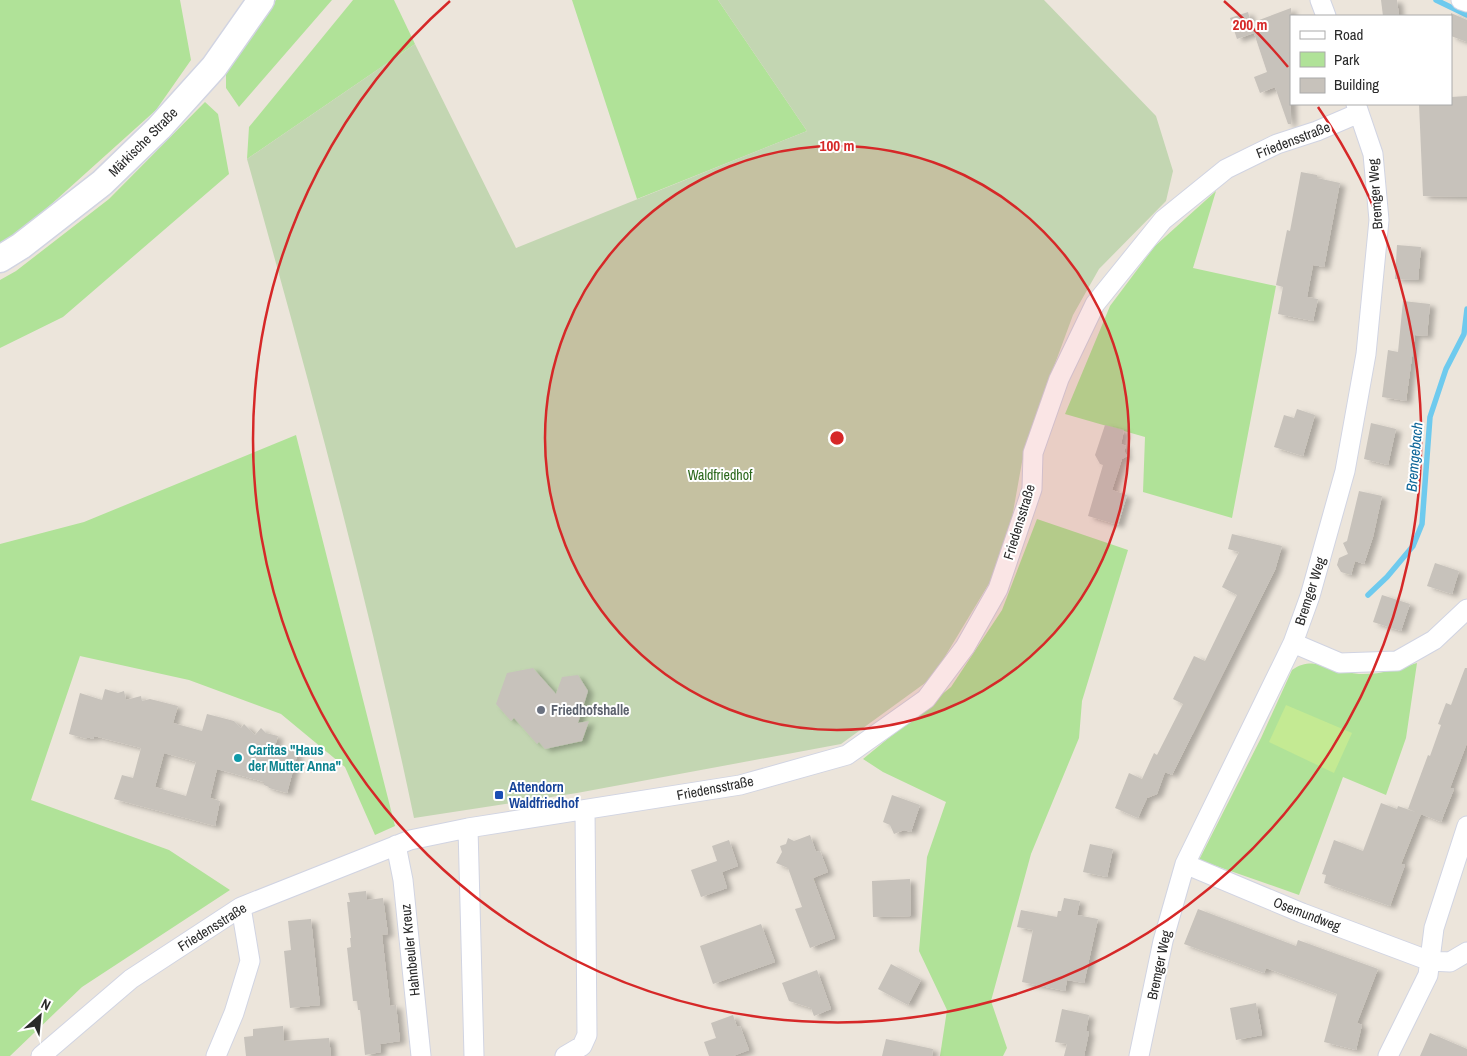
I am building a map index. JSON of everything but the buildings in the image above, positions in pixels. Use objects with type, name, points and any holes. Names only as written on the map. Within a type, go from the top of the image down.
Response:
[{"type":"main road","name":"Märkische Straße","points":[[0,259],[21,246],[102,183],[158,128],[214,67],[262,0]]},
{"type":"street","points":[[1462,0],[1467,2]]},
{"type":"street","name":"Bremger Weg","points":[[1139,1056],[1163,940],[1184,864],[1293,643],[1310,596],[1345,471],[1366,354],[1379,220],[1373,154],[1358,109]]},
{"type":"street","name":"Friedensstraße","points":[[41,1056],[131,979],[241,907],[396,845],[468,828],[740,785],[847,755],[926,699],[965,647],[998,589],[1032,489],[1033,453],[1059,379],[1095,304],[1163,220],[1226,169],[1277,144],[1317,131],[1358,109]]},
{"type":"street","points":[[1293,643],[1340,662],[1397,661],[1434,640],[1467,609]]},
{"type":"street","points":[[565,1056],[582,1046],[587,1035],[585,810]]},
{"type":"street","points":[[1388,1056],[1428,975],[1434,928],[1467,826]]},
{"type":"street","points":[[468,828],[474,1056]]},
{"type":"street","name":"Hahnbeuler Kreuz","points":[[396,845],[403,880],[421,1056]]},
{"type":"street","name":"Osemundweg","points":[[1184,864],[1302,913],[1430,960]]},
{"type":"street","points":[[216,1056],[234,1013],[250,961],[241,907]]},
{"type":"street","points":[[1430,960],[1450,962],[1467,952]]},
{"type":"green space","points":[[0,0],[180,0],[191,60],[156,110],[17,235],[0,244]]},
{"type":"green space","points":[[276,0],[332,0],[239,107],[226,88],[226,67]]},
{"type":"green space","points":[[353,0],[394,0],[415,44],[247,159],[249,127]]},
{"type":"green space","points":[[572,0],[718,0],[807,131],[637,199]]},
{"type":"green space","name":"Waldfriedhof","points":[[718,0],[1044,0],[1156,116],[1173,171],[1166,201],[1099,269],[1073,315],[1022,462],[1005,557],[932,678],[841,744],[577,793],[414,818],[357,570],[315,405],[247,159],[415,44],[516,248],[807,131]]},
{"type":"green space","points":[[205,102],[218,114],[229,174],[63,317],[0,348],[0,280],[16,271],[109,199]]},
{"type":"green space","points":[[1216,191],[1193,268],[1276,286],[1232,518],[1143,492],[1145,437],[1065,414],[1110,306],[1155,246]]},
{"type":"green space","points":[[296,435],[395,826],[375,835],[345,767],[281,714],[189,680],[80,656],[31,800],[169,850],[230,890],[82,987],[10,1056],[0,1056],[0,544],[84,522]]},
{"type":"green space","points":[[1037,519],[1128,550],[1082,701],[1079,738],[1031,854],[991,1001],[1007,1048],[1003,1056],[940,1056],[947,1010],[919,951],[927,857],[946,802],[883,772],[863,759],[951,687],[1002,610]]},
{"type":"green space","points":[[1417,663],[1406,738],[1386,795],[1343,777],[1299,895],[1199,860],[1261,738],[1292,670],[1300,665],[1317,664],[1351,673],[1374,674]]},
{"type":"green space","points":[[1286,705],[1352,733],[1334,773],[1269,742]]},
{"type":"waterway","name":"Bremgebach","points":[[1436,0],[1467,15]]},
{"type":"waterway","name":"Bremgebach","points":[[1368,595],[1387,577],[1413,546],[1422,524],[1430,417],[1446,369],[1464,334],[1467,309]]},
{"type":"place","name":"Friedhofshalle","points":[[541,710]]},
{"type":"place","name":"Caritas \"Haus der Mutter Anna\"","points":[[238,758]]},
{"type":"place","name":"Attendorn Waldfriedhof","points":[[499,795]]}]
